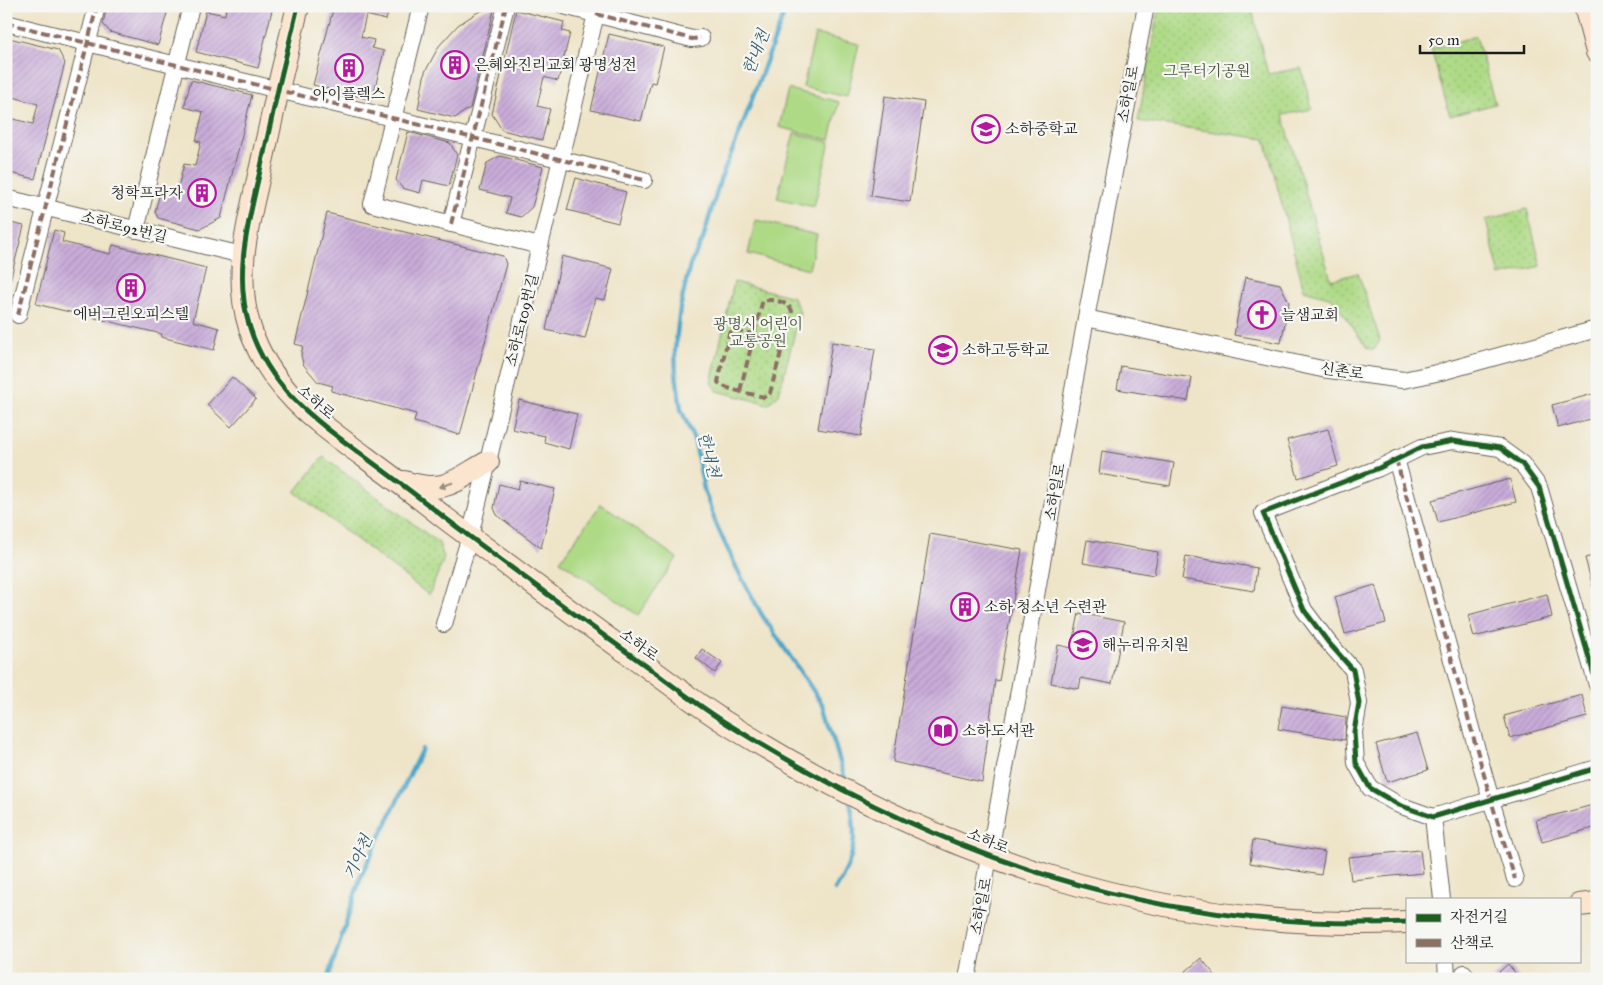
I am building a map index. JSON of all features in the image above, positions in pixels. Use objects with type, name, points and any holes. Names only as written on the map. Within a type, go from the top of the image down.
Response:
[{"type":"street","points":[[18,315],[97,6]]},
{"type":"street","points":[[136,230],[192,6]]},
{"type":"street","name":"소하로","points":[[298,6],[277,90],[242,255],[242,288],[248,322],[260,353],[274,378],[292,400],[311,417],[569,611],[726,723],[807,771],[881,808],[990,857],[1061,882],[1128,899],[1193,911],[1288,922],[1406,922]]},
{"type":"street","points":[[420,6],[372,204],[540,246]]},
{"type":"street","points":[[451,224],[506,6]]},
{"type":"street","points":[[564,6],[692,38],[701,38]]},
{"type":"street","name":"소하일로","points":[[966,979],[990,857],[1086,318],[1146,6]]},
{"type":"street","points":[[1585,6],[1597,52]]},
{"type":"street","name":"소하로109번길","points":[[444,624],[470,536],[596,14]]},
{"type":"street","points":[[6,24],[644,180]]},
{"type":"street","name":"소하로92번길","points":[[6,198],[242,255]]},
{"type":"street","name":"신촌로","points":[[1086,318],[1322,369],[1403,380],[1441,372],[1597,329]]},
{"type":"street","points":[[1597,685],[1539,487],[1522,464],[1500,448],[1453,441],[1422,447],[1396,460],[1263,513],[1304,610],[1328,642],[1353,670],[1359,703],[1354,732],[1356,763],[1370,788],[1398,805],[1433,818],[1597,768]]},
{"type":"street","points":[[1396,460],[1491,800],[1515,879]]},
{"type":"street","points":[[396,480],[418,487],[436,488],[454,483],[488,462]]},
{"type":"street","points":[[1433,818],[1442,898]]},
{"type":"street","points":[[1580,905],[1597,903]]},
{"type":"street","points":[[1446,962],[1447,979]]},
{"type":"green space","name":"그루터기공원","points":[[1159,6],[1251,6],[1268,74],[1301,68],[1312,109],[1283,115],[1331,280],[1358,273],[1380,340],[1374,350],[1367,348],[1332,298],[1304,290],[1265,139],[1138,121]]},
{"type":"green space","points":[[815,34],[859,44],[847,97],[803,87]]},
{"type":"green space","points":[[1476,36],[1495,104],[1450,116],[1431,49]]},
{"type":"green space","points":[[788,89],[839,102],[830,140],[779,127]]},
{"type":"green space","points":[[794,133],[830,142],[814,207],[777,198]]},
{"type":"green space","points":[[1527,209],[1541,266],[1500,276],[1486,220]]},
{"type":"green space","points":[[756,220],[817,235],[809,269],[748,254]]},
{"type":"green space","name":"광명시 어린이 교통공원","points":[[734,282],[793,297],[800,312],[779,394],[768,404],[717,391],[711,383]]},
{"type":"green space","points":[[323,457],[439,543],[444,558],[429,595],[295,492]]},
{"type":"green space","points":[[601,504],[677,558],[638,615],[560,561]]},
{"type":"building","points":[[107,6],[169,6],[158,45],[110,32],[103,24]]},
{"type":"building","points":[[226,6],[273,6],[258,68],[196,52],[206,11],[225,15]]},
{"type":"building","name":"아이플렉스","points":[[334,6],[390,6],[386,20],[366,15],[361,37],[374,40],[372,48],[384,51],[372,100],[313,85]]},
{"type":"building","name":"은혜와진리교회 광명성전","points":[[495,6],[470,108],[455,118],[418,109],[425,72],[439,46],[458,25],[478,12]]},
{"type":"building","points":[[516,10],[564,22],[562,31],[570,33],[558,81],[544,77],[537,106],[550,109],[542,140],[502,130],[492,114]]},
{"type":"building","points":[[609,34],[664,47],[655,83],[651,82],[641,121],[591,110]]},
{"type":"building","points":[[9,38],[58,50],[65,63],[35,179],[6,172],[6,117],[33,124],[38,104],[6,95],[6,47]]},
{"type":"building","points":[[191,80],[252,95],[221,218],[200,229],[158,218],[155,212],[160,192],[176,195],[184,164],[195,166],[201,142],[196,141],[203,112],[184,107]]},
{"type":"building","points":[[885,96],[924,102],[910,202],[871,196]]},
{"type":"building","points":[[408,132],[450,143],[457,155],[449,186],[423,180],[420,193],[402,188],[396,180]]},
{"type":"building","points":[[500,156],[543,167],[532,207],[521,217],[506,213],[510,198],[480,190],[487,163]]},
{"type":"building","points":[[576,178],[626,192],[618,223],[567,210]]},
{"type":"building","points":[[327,213],[503,256],[506,264],[460,435],[414,422],[416,414],[331,391],[333,386],[318,382],[303,364],[301,355],[303,346],[295,344]]},
{"type":"building","points":[[6,222],[24,226],[10,281],[6,281]]},
{"type":"building","points":[[54,230],[64,233],[62,242],[110,254],[113,245],[206,268],[193,321],[219,328],[214,350],[161,337],[162,334],[36,304]]},
{"type":"building","points":[[562,256],[613,269],[605,300],[595,298],[585,339],[546,330]]},
{"type":"building","points":[[1245,277],[1280,284],[1289,302],[1281,343],[1234,335]]},
{"type":"building","points":[[832,342],[875,349],[861,436],[818,429]]},
{"type":"building","points":[[1121,366],[1192,378],[1188,401],[1117,389]]},
{"type":"building","points":[[232,377],[256,399],[231,427],[207,405]]},
{"type":"building","points":[[1597,393],[1597,417],[1558,428],[1552,405]]},
{"type":"building","points":[[519,400],[577,414],[569,449],[544,442],[545,436],[512,429]]},
{"type":"building","points":[[1328,429],[1338,466],[1298,478],[1287,440]]},
{"type":"building","points":[[1102,451],[1174,463],[1170,486],[1099,474]]},
{"type":"building","points":[[1510,479],[1516,502],[1438,522],[1432,500]]},
{"type":"building","points":[[520,481],[555,489],[541,548],[497,515],[494,508],[499,484],[518,489]]},
{"type":"building","points":[[930,534],[1022,550],[999,681],[995,680],[982,782],[893,762]]},
{"type":"building","points":[[1087,540],[1158,552],[1154,575],[1083,563]]},
{"type":"building","points":[[1597,555],[1597,588],[1593,588],[1585,558]]},
{"type":"building","points":[[1186,556],[1257,568],[1254,591],[1182,579]]},
{"type":"building","points":[[1375,585],[1386,623],[1345,634],[1335,597]]},
{"type":"building","points":[[1547,594],[1552,617],[1474,637],[1468,615]]},
{"type":"building","points":[[1079,613],[1124,622],[1112,684],[1081,678],[1079,689],[1051,683],[1058,645],[1072,648]]},
{"type":"building","points":[[702,649],[722,663],[715,673],[696,658]]},
{"type":"building","points":[[1582,695],[1587,717],[1510,738],[1504,716]]},
{"type":"building","points":[[1282,706],[1346,717],[1345,740],[1278,729]]},
{"type":"building","points":[[1417,733],[1428,770],[1387,782],[1376,744]]},
{"type":"building","points":[[1597,804],[1597,827],[1542,842],[1536,820]]},
{"type":"building","points":[[1253,840],[1325,852],[1321,875],[1250,863]]},
{"type":"building","points":[[1420,850],[1423,873],[1351,880],[1348,857]]},
{"type":"building","points":[[1201,958],[1218,979],[1177,979]]},
{"type":"building","points":[[1508,964],[1520,979],[1491,979]]},
{"type":"waterway","name":"한내천","points":[[787,6],[720,180],[703,239],[690,265],[680,308],[675,350],[676,374],[681,409],[695,442],[704,490],[716,524],[737,569],[762,615],[823,705],[846,782]]},
{"type":"waterway","name":"기아천","points":[[328,979],[361,876],[422,749]]},
{"type":"waterway","name":"한내천","points":[[835,890],[847,868],[853,848],[854,826],[850,802]]},
{"type":"marked path","points":[[18,315],[97,6]]},
{"type":"marked path","points":[[451,224],[506,6]]},
{"type":"marked path","points":[[596,14],[692,39],[701,38]]},
{"type":"marked path","points":[[6,23],[644,180]]},
{"type":"marked path","points":[[740,391],[762,303],[763,301],[780,302],[787,305],[792,311],[770,393],[764,397],[732,389],[718,382],[729,334],[733,330],[752,334],[758,335],[783,343]]},
{"type":"marked path","points":[[1396,459],[1491,800],[1515,879]]},
{"type":"marked path","points":[[1463,979],[1464,973]]},
{"type":"cycle path","points":[[298,6],[248,224],[243,265],[243,286],[245,307],[258,349],[282,386],[312,416],[494,555],[708,711],[811,773],[891,814],[972,849],[1054,878],[1138,900],[1225,915],[1314,922],[1406,922]]},
{"type":"cycle path","points":[[1597,685],[1539,487],[1522,464],[1500,448],[1453,441],[1422,447],[1379,468],[1263,513],[1304,610],[1328,642],[1353,670],[1359,703],[1354,732],[1356,763],[1370,788],[1399,805],[1433,817],[1597,768]]},
{"type":"place","name":"은혜와진리교회 광명성전","points":[[455,65]]},
{"type":"place","name":"아이플렉스","points":[[349,68]]},
{"type":"place","name":"소하중학교","points":[[986,129]]},
{"type":"place","name":"청학프라자","points":[[202,193]]},
{"type":"place","name":"에버그린오피스텔","points":[[131,288]]},
{"type":"place","name":"늘샘교회","points":[[1262,315]]},
{"type":"place","name":"소하고등학교","points":[[943,350]]},
{"type":"place","name":"소하 청소년 수련관","points":[[965,607]]},
{"type":"place","name":"해누리유치원","points":[[1083,645]]},
{"type":"place","name":"소하도서관","points":[[943,731]]}]
